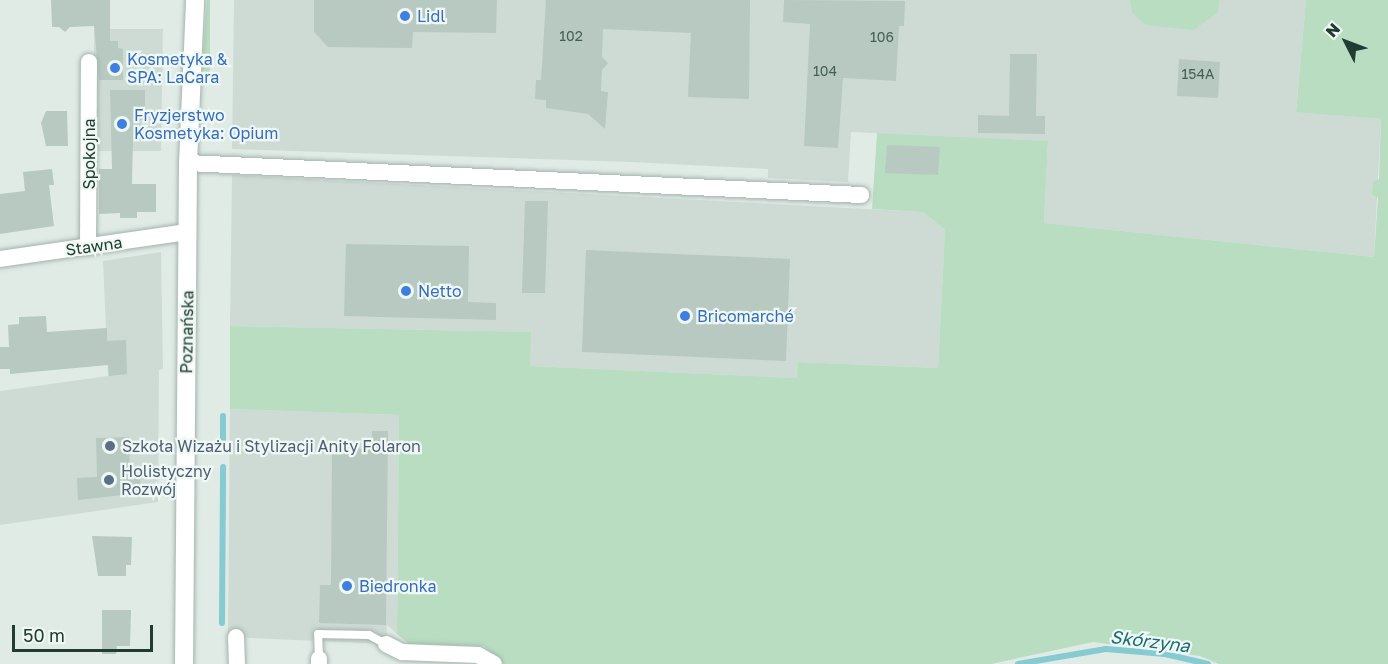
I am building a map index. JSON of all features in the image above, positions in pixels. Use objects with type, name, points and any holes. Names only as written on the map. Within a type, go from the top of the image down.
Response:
[{"type":"street","name":"Poznańska","points":[[184,664],[188,163],[195,0]]},
{"type":"street","name":"Spokojna","points":[[88,247],[89,62]]},
{"type":"street","points":[[188,163],[861,195]]},
{"type":"street","name":"Stawna","points":[[0,259],[188,232]]},
{"type":"street","points":[[236,637],[237,664]]},
{"type":"street","points":[[396,653],[478,655],[494,664]]},
{"type":"lane","points":[[319,661],[318,634],[369,635],[396,653]]},
{"type":"shaded area","points":[[234,0],[1306,0],[1296,111],[1381,119],[1374,257],[1044,223],[1048,141],[851,132],[848,182],[768,178],[768,169],[631,162],[232,149]]},
{"type":"shaded area","points":[[94,29],[163,29],[161,151],[94,151]]},
{"type":"shaded area","points":[[232,175],[923,212],[945,230],[938,368],[799,362],[797,378],[530,366],[530,332],[230,326]]},
{"type":"shaded area","points":[[161,252],[163,369],[159,370],[158,502],[0,525],[0,391],[108,376],[103,261]]},
{"type":"shaded area","name":"Biedronka","points":[[230,409],[399,415],[397,634],[387,625],[386,644],[228,637]]},
{"type":"green space","points":[[207,0],[210,0],[210,75],[202,69]]},
{"type":"green space","points":[[1130,0],[1219,0],[1218,12],[1194,30],[1146,25],[1132,13]]},
{"type":"green space","points":[[1306,0],[1388,0],[1388,664],[1219,664],[1200,656],[1093,642],[991,664],[504,664],[484,646],[409,644],[397,634],[399,415],[230,409],[230,326],[531,332],[530,366],[797,378],[798,362],[938,368],[945,230],[923,212],[872,209],[877,133],[1048,141],[1044,223],[1374,257],[1378,198],[1372,194],[1373,182],[1379,179],[1381,119],[1296,112]]},
{"type":"building","points":[[51,0],[110,0],[110,41],[118,41],[118,48],[123,49],[123,80],[99,80],[94,26],[70,27],[65,32],[59,27],[52,27]]},
{"type":"building","name":"Lidl","points":[[314,0],[497,0],[496,33],[413,32],[412,48],[328,47],[314,32]]},
{"type":"building","points":[[546,0],[750,0],[749,99],[688,97],[691,33],[603,29],[602,57],[608,63],[602,70],[601,91],[608,92],[605,129],[588,114],[546,108],[546,100],[535,99],[536,80],[541,80]]},
{"type":"building","points":[[784,0],[905,1],[904,26],[899,26],[896,81],[843,78],[838,148],[804,146],[810,24],[783,22]]},
{"type":"building","points":[[1010,54],[1037,54],[1036,116],[1045,116],[1045,134],[978,133],[978,115],[1009,116]]},
{"type":"building","points":[[1179,59],[1220,62],[1218,98],[1177,96]]},
{"type":"building","points":[[110,90],[145,90],[145,120],[140,120],[140,140],[133,140],[132,184],[156,184],[156,212],[137,212],[137,218],[120,218],[120,213],[99,214],[99,169],[112,169]]},
{"type":"building","points":[[46,111],[67,111],[68,146],[46,146],[41,123]]},
{"type":"building","points":[[887,145],[940,147],[938,175],[885,173]]},
{"type":"building","points":[[52,169],[54,185],[49,185],[54,226],[0,234],[0,194],[25,191],[23,172]]},
{"type":"building","points":[[525,201],[548,201],[545,293],[522,293]]},
{"type":"building","name":"Netto","points":[[346,244],[469,246],[468,302],[496,303],[496,320],[344,316]]},
{"type":"building","name":"Bricomarché","points":[[586,250],[790,259],[786,361],[582,352]]},
{"type":"building","points":[[46,316],[47,332],[107,328],[107,341],[126,340],[127,374],[109,376],[108,365],[10,374],[10,369],[0,369],[0,347],[9,347],[8,325],[19,324],[19,317]]},
{"type":"building","points":[[372,431],[388,431],[386,625],[319,623],[320,585],[331,585],[332,448],[371,449]]},
{"type":"building","points":[[129,437],[130,474],[140,473],[141,493],[78,500],[77,478],[97,477],[96,438]]},
{"type":"building","points":[[92,536],[132,537],[131,565],[126,565],[126,576],[98,576]]},
{"type":"building","points":[[102,610],[131,610],[130,646],[117,646],[116,654],[102,654]]},
{"type":"waterway","points":[[223,416],[223,440]]},
{"type":"waterway","points":[[222,623],[223,467]]},
{"type":"waterway","name":"Skórzyna","points":[[1018,664],[1106,649],[1165,654],[1208,664]]},
{"type":"place","name":"Lidl","points":[[405,16]]},
{"type":"place","name":"Kosmetyka & SPA: LaCara","points":[[115,68]]},
{"type":"place","name":"Fryzjerstwo Kosmetyka: Opium","points":[[122,124]]},
{"type":"place","name":"Netto","points":[[406,291]]},
{"type":"place","name":"Bricomarché","points":[[685,316]]},
{"type":"place","name":"Szkoła Wizażu i Stylizacji Anity Folaron","points":[[110,446]]},
{"type":"place","name":"Holistyczny Rozwój","points":[[109,480]]},
{"type":"place","name":"Biedronka","points":[[347,586]]}]
